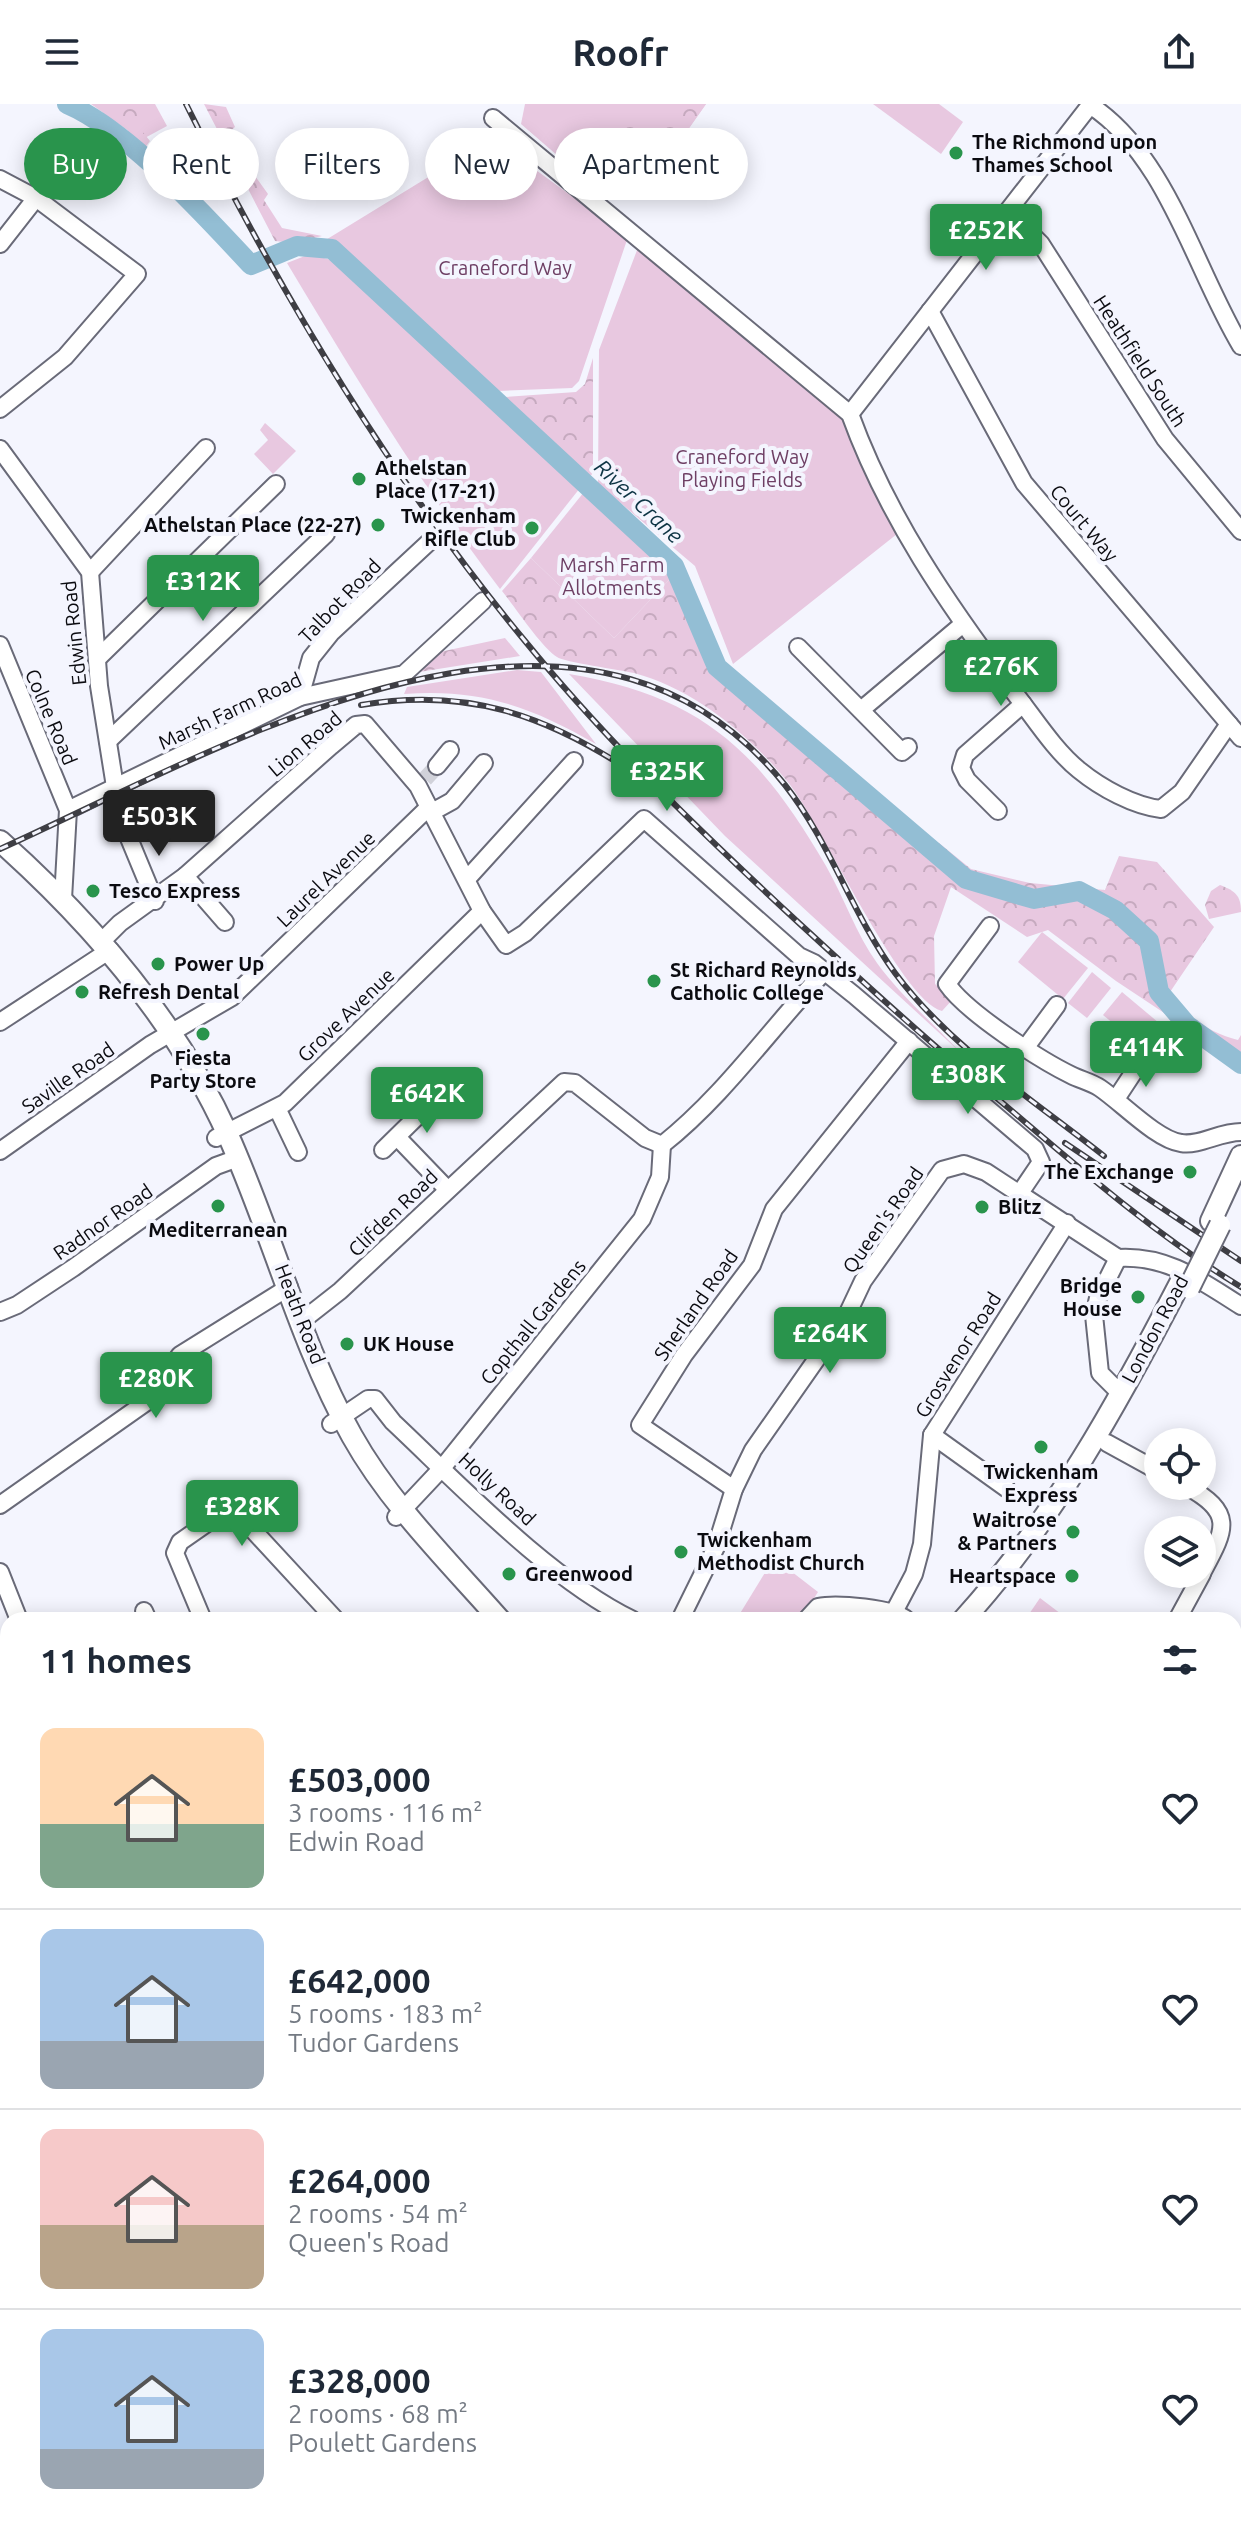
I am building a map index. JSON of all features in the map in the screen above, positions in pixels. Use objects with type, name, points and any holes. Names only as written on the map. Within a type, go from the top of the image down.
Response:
[{"type":"main road","name":"Heath Road","points":[[0,841],[63,899],[106,945],[135,987],[152,1004],[166,1037],[221,1135],[337,1420],[383,1481],[401,1513],[476,1612]]},
{"type":"main road","name":"London Road","points":[[1215,1223],[1241,1156]]},
{"type":"main road","name":"London Road","points":[[1126,1398],[1133,1374],[1182,1279],[1241,1181]]},
{"type":"main road","name":"London Road","points":[[969,1612],[1102,1439],[1126,1398],[1182,1279]]},
{"type":"main road","name":"Heath Road","points":[[284,1290],[303,1320],[337,1420]]},
{"type":"main road","name":"Heath Road","points":[[401,1513],[493,1612]]},
{"type":"street","points":[[850,414],[1091,104],[1124,134],[1153,172],[1241,346]]},
{"type":"street","points":[[493,118],[850,414],[899,522],[930,577],[1023,704],[1078,770],[1117,794],[1161,809],[1182,792],[1229,724]]},
{"type":"street","points":[[0,179],[24,192]]},
{"type":"street","points":[[0,244],[34,200]]},
{"type":"street","points":[[0,409],[65,357],[137,274],[39,200]]},
{"type":"street","name":"Heathfield South","points":[[1008,211],[1041,244],[1156,426],[1241,531]]},
{"type":"street","name":"Court Way","points":[[930,311],[1024,483],[1241,738]]},
{"type":"street","points":[[90,572],[206,448]]},
{"type":"street","name":"Edwin Road","points":[[0,449],[90,572],[97,659],[115,791]]},
{"type":"street","points":[[97,659],[276,484]]},
{"type":"street","points":[[108,741],[326,534]]},
{"type":"street","name":"Talbot Road","points":[[300,697],[311,658],[331,633],[428,543]]},
{"type":"street","name":"Marsh Farm Road","points":[[68,810],[115,791],[300,697],[404,674],[483,601]]},
{"type":"street","points":[[861,710],[963,624]]},
{"type":"street","name":"Colne Road","points":[[0,645],[68,810],[63,899]]},
{"type":"street","points":[[798,647],[902,752],[908,747]]},
{"type":"street","points":[[998,811],[967,780],[961,768],[965,755],[1023,704]]},
{"type":"street","name":"Lion Road","points":[[0,1022],[106,945],[130,916],[155,901],[185,876],[356,725],[365,724],[422,783],[430,810],[482,911],[506,945],[514,942],[644,819],[799,956],[824,972]]},
{"type":"street","points":[[437,766],[450,750]]},
{"type":"street","points":[[467,879],[574,761]]},
{"type":"street","name":"Laurel Avenue","points":[[166,1037],[232,997],[430,810],[452,801],[484,763]]},
{"type":"street","points":[[126,831],[155,901]]},
{"type":"street","points":[[185,876],[225,922]]},
{"type":"street","name":"Grove Avenue","points":[[221,1135],[277,1108],[482,911]]},
{"type":"street","points":[[990,926],[947,984],[969,1007],[1026,1047],[1116,1099],[1179,1143],[1201,1142],[1218,1133],[1241,1132]]},
{"type":"street","points":[[662,1145],[708,1106],[775,1024],[824,972],[1039,1153],[1041,1162],[1020,1193]]},
{"type":"street","points":[[1026,1047],[1057,1005]]},
{"type":"street","name":"Saville Road","points":[[0,1151],[166,1037]]},
{"type":"street","name":"Sherland Road","points":[[734,1489],[640,1425],[684,1355],[752,1265],[774,1209],[909,1041]]},
{"type":"street","points":[[1116,1099],[1143,1058]]},
{"type":"street","name":"Clifden Road","points":[[303,1320],[340,1291],[564,1082],[575,1083],[645,1138],[662,1145]]},
{"type":"street","points":[[383,1150],[443,1091]]},
{"type":"street","points":[[277,1108],[298,1152]]},
{"type":"street","points":[[397,1137],[447,1189]]},
{"type":"street","name":"Copthall Gardens","points":[[401,1513],[443,1467],[642,1219],[660,1177],[662,1145]]},
{"type":"street","name":"Radnor Road","points":[[0,1312],[41,1290],[232,1160]]},
{"type":"street","name":"Queen's Road","points":[[684,1612],[716,1547],[734,1489],[753,1450],[846,1317],[863,1281],[942,1170],[964,1164],[1020,1193],[1118,1258]]},
{"type":"street","name":"Grosvenor Road","points":[[901,1612],[922,1544],[932,1435],[1067,1223]]},
{"type":"street","points":[[1126,1398],[1103,1379],[1095,1307],[1118,1258],[1154,1259],[1182,1279],[1241,1306]]},
{"type":"street","points":[[0,1505],[145,1403],[180,1355],[284,1290]]},
{"type":"street","points":[[1099,1349],[1111,1372],[1122,1377],[1133,1374]]},
{"type":"street","name":"Holly Road","points":[[337,1420],[372,1398],[443,1467],[573,1582],[620,1612]]},
{"type":"street","points":[[932,1435],[1006,1488]]},
{"type":"street","points":[[1102,1439],[1144,1463]]},
{"type":"street","points":[[1210,1500],[1223,1520],[1216,1548]]},
{"type":"street","points":[[200,1612],[175,1553],[180,1542],[223,1512],[251,1528],[329,1612]]},
{"type":"street","points":[[0,1572],[16,1612]]},
{"type":"street","points":[[1181,1612],[1194,1588]]},
{"type":"street","points":[[812,1612],[823,1606],[869,1612]]},
{"type":"green space","points":[[91,104],[155,104],[167,126],[143,128],[141,140]]},
{"type":"green space","points":[[109,104],[131,104],[151,113],[151,118],[138,126],[143,132],[143,148],[128,136],[128,127],[101,116]]},
{"type":"green space","points":[[204,104],[226,107],[235,127],[216,128]]},
{"type":"green space","points":[[525,104],[706,104],[689,128],[554,128],[554,153],[538,139],[538,128],[526,128],[521,124]]},
{"type":"green space","points":[[693,104],[706,104],[689,128],[621,128],[649,117],[664,119]]},
{"type":"green space","points":[[873,104],[939,104],[963,122],[941,154]]},
{"type":"green space","name":"Craneford Way","points":[[538,171],[554,183],[554,200],[577,200],[628,237],[579,381],[572,388],[497,391],[340,248],[324,241],[391,200],[409,200],[409,189],[425,179],[425,200],[538,200]]},
{"type":"green space","points":[[259,181],[268,194],[264,200],[282,228],[322,236],[293,243],[275,241],[254,200],[259,200]]},
{"type":"green space","name":"Craneford Way Playing Fields","points":[[639,245],[839,413],[897,534],[733,664],[695,566],[598,484],[599,350]]},
{"type":"green space","points":[[310,254],[331,260],[580,488],[500,589],[416,470],[287,263]]},
{"type":"green space","points":[[593,358],[593,473],[587,480],[505,397],[576,392],[585,384]]},
{"type":"green space","points":[[265,423],[296,451],[273,474],[254,454],[268,440],[260,430]]},
{"type":"green space","name":"Marsh Farm Allotments","points":[[584,492],[665,567],[671,578],[614,638],[531,558]]},
{"type":"green space","points":[[531,558],[614,638],[671,578],[714,670],[919,843],[939,843],[971,869],[1030,883],[1105,890],[1119,856],[1157,862],[1214,927],[1170,992],[1183,1009],[1209,1029],[1238,1040],[1241,1035],[1241,1064],[1116,981],[1048,930],[1027,937],[951,887],[934,936],[935,984],[953,999],[942,1011],[925,1000],[883,944],[802,802],[772,764],[737,730],[698,702],[656,680],[561,659],[544,645],[502,591]]},
{"type":"green space","points":[[505,638],[520,656],[413,673],[435,653]]},
{"type":"green space","points":[[517,670],[541,672],[596,744],[527,710],[481,697],[404,694],[407,687]]},
{"type":"green space","points":[[569,674],[656,697],[691,714],[723,736],[751,761],[777,791],[826,866],[877,963],[906,998],[960,1052],[725,836]]},
{"type":"green space","points":[[1220,885],[1236,894],[1241,912],[1209,919],[1205,905],[1211,891]]},
{"type":"green space","points":[[1042,932],[1088,968],[1063,999],[1018,962]]},
{"type":"green space","points":[[1092,972],[1111,988],[1087,1018],[1068,1003]]},
{"type":"green space","points":[[1122,992],[1165,1028],[1147,1051],[1103,1015]]},
{"type":"green space","points":[[774,1558],[818,1592],[805,1612],[741,1612]]},
{"type":"green space","points":[[1040,1598],[1058,1612],[1030,1612]]},
{"type":"waterway","name":"River Crane","points":[[67,104],[91,116],[140,153],[189,199],[251,265],[297,246],[332,249],[674,566],[717,667],[966,879],[1034,899],[1079,891],[1115,910],[1149,941],[1159,992],[1187,1025],[1241,1064]]},
{"type":"tunnel","points":[[425,779],[437,766]]},
{"type":"railway","points":[[186,104],[299,314],[383,449],[476,579],[589,716],[728,857],[934,1045],[1140,1216],[1241,1287]]},
{"type":"railway","points":[[0,849],[189,760],[294,717],[401,684],[507,667],[608,674],[702,711],[785,785],[815,830],[880,950],[917,1000],[993,1071],[1104,1156]]},
{"type":"railway","points":[[361,705],[436,700],[471,703],[505,711],[538,721],[570,736],[635,774]]},
{"type":"railway","points":[[1065,1143],[1241,1261]]},
{"type":"place","name":"The Richmond upon Thames School","points":[[956,153]]},
{"type":"place","name":"Athelstan Place (17-21)","points":[[359,479]]},
{"type":"place","name":"Athelstan Place (22-27)","points":[[378,525]]},
{"type":"place","name":"Twickenham Rifle Club","points":[[532,528]]},
{"type":"place","name":"Tesco Express","points":[[93,891]]},
{"type":"place","name":"Power Up","points":[[158,964]]},
{"type":"place","name":"St Richard Reynolds Catholic College","points":[[654,981]]},
{"type":"place","name":"Refresh Dental","points":[[82,992]]},
{"type":"place","name":"Fiesta Party Store","points":[[203,1034]]},
{"type":"place","name":"The Exchange","points":[[1190,1172]]},
{"type":"place","name":"Mediterranean","points":[[218,1206]]},
{"type":"place","name":"Blitz","points":[[982,1207]]},
{"type":"place","name":"Bridge House","points":[[1138,1297]]},
{"type":"place","name":"UK House","points":[[347,1344]]},
{"type":"place","name":"Twickenham Express","points":[[1041,1447]]},
{"type":"place","name":"Waitrose & Partners","points":[[1073,1532]]},
{"type":"place","name":"Twickenham Methodist Church","points":[[681,1552]]},
{"type":"place","name":"Greenwood","points":[[509,1574]]},
{"type":"place","name":"Heartspace","points":[[1072,1576]]}]
